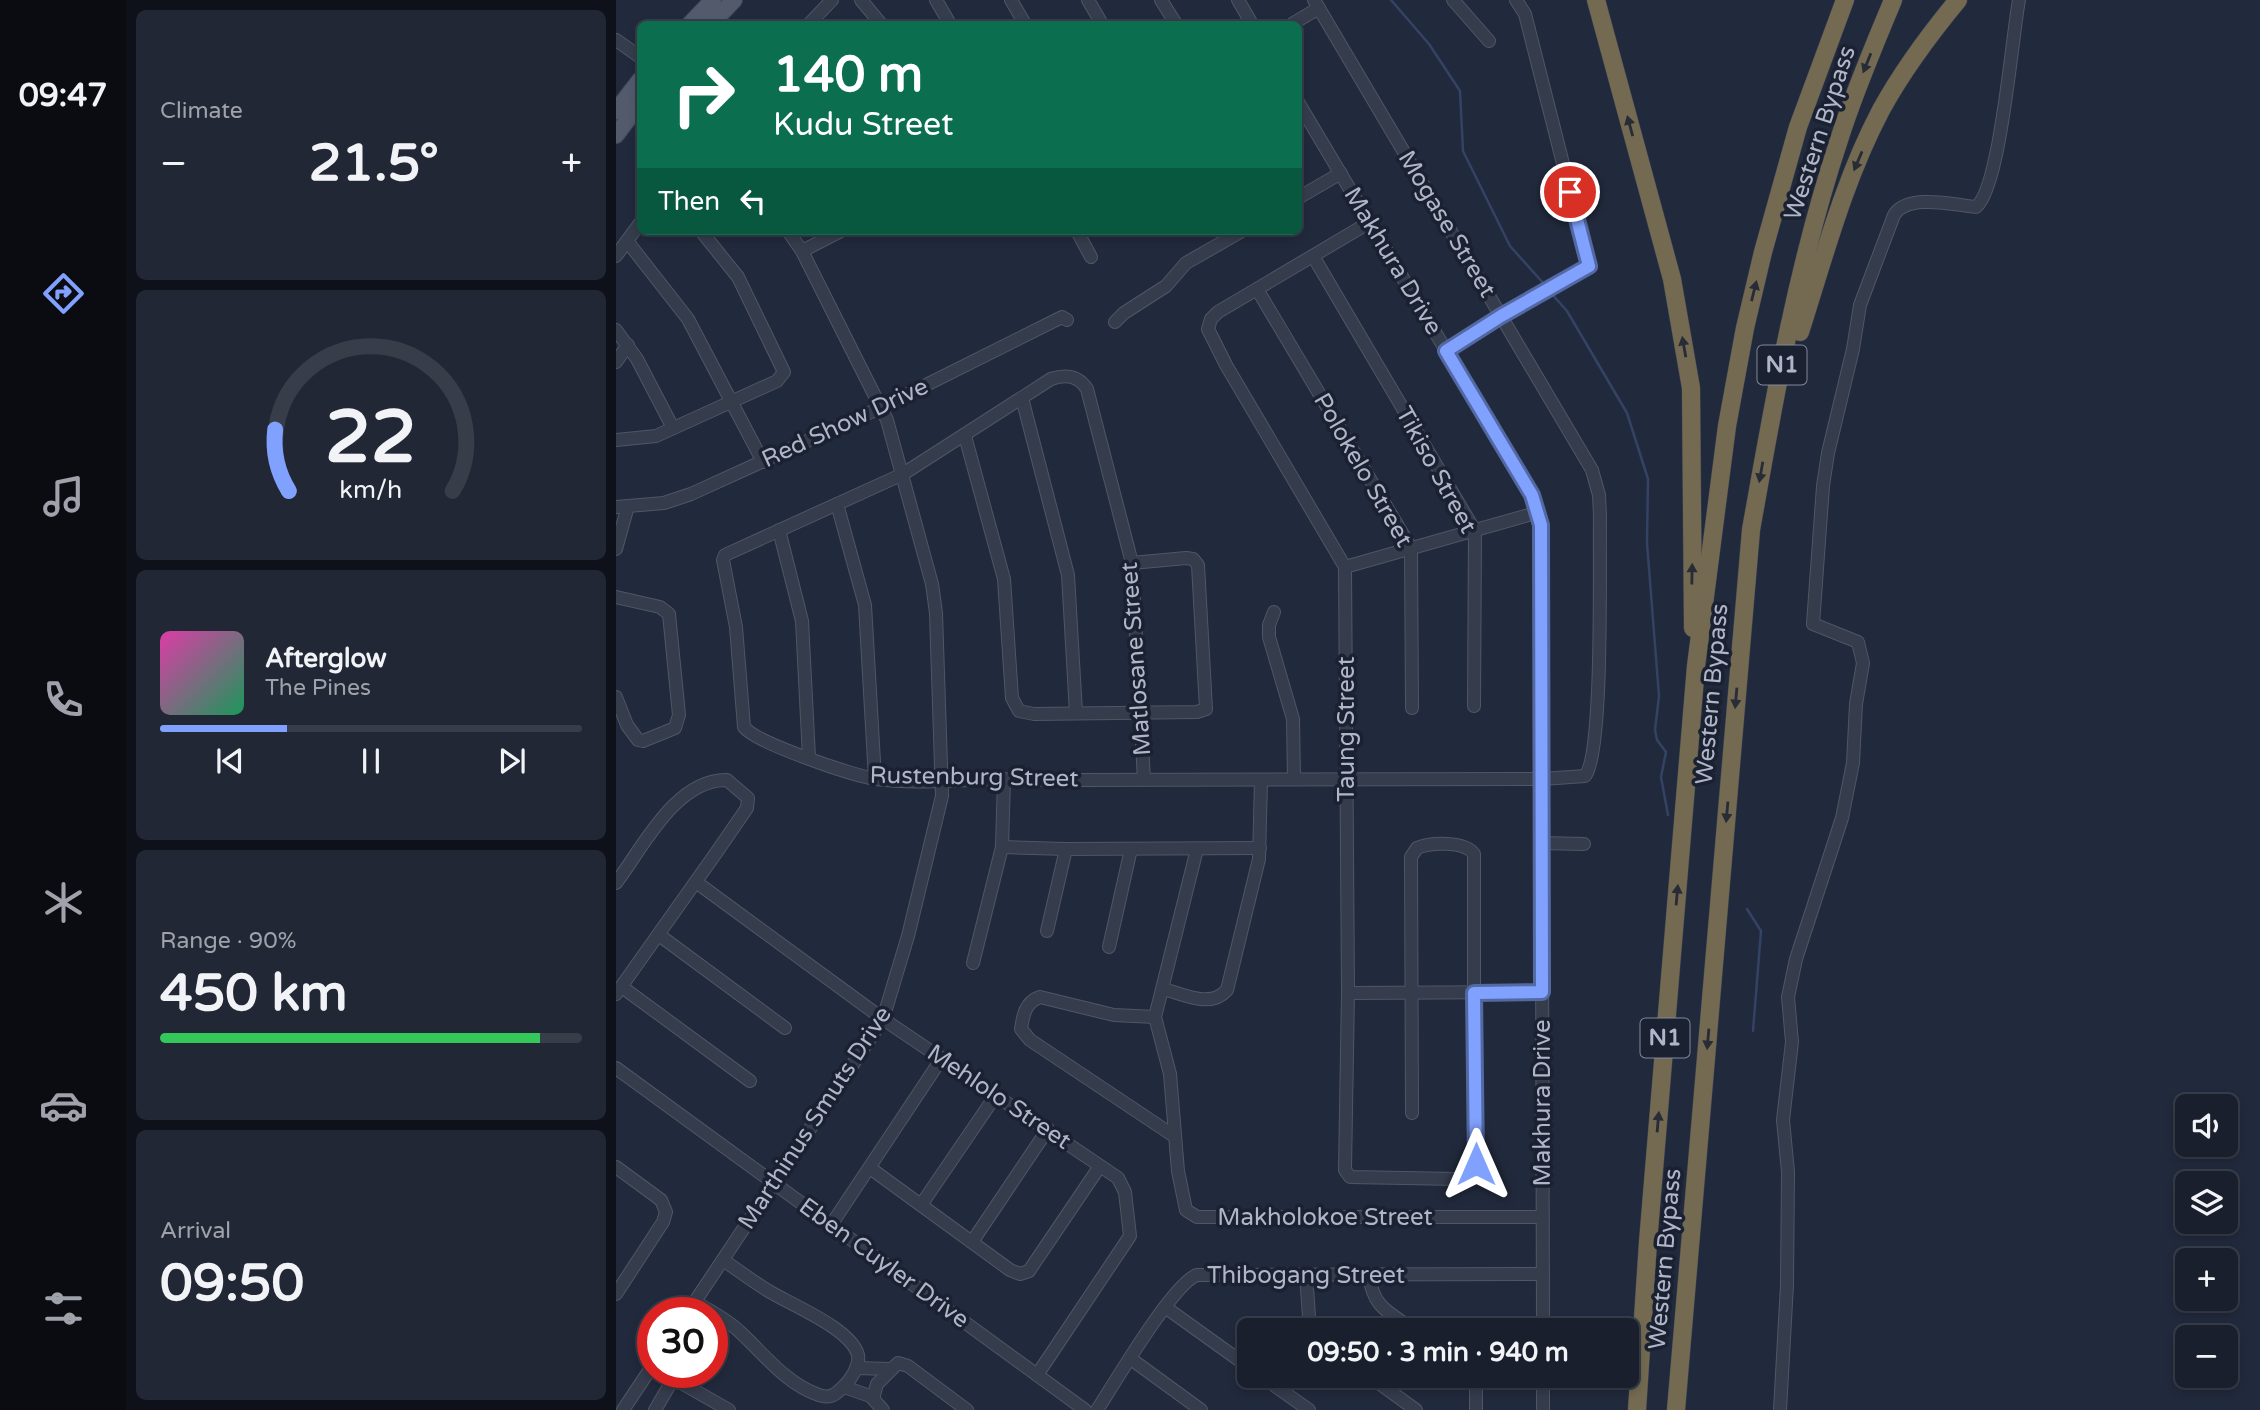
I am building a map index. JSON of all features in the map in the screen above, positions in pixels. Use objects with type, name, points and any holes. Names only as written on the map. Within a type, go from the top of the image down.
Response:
[{"type":"highway","points":[[1594,0],[1672,279],[1691,387],[1692,620],[1696,666]]},
{"type":"highway","name":"Western Bypass","points":[[1637,1410],[1648,1242],[1696,666],[1727,426],[1745,328],[1798,127],[1845,0]]},
{"type":"highway","name":"Western Bypass","points":[[1676,1410],[1751,530],[1769,425],[1805,261],[1838,141],[1893,0]]},
{"type":"highway","points":[[1769,425],[1856,164],[1902,75],[1958,0]]},
{"type":"highway","points":[[1625,1410],[1635,1321],[1648,1242]]},
{"type":"highway","points":[[1687,1410],[1691,1255]]},
{"type":"main road","points":[[693,21],[713,0]]},
{"type":"main road","points":[[713,21],[734,0]]},
{"type":"main road","points":[[616,111],[637,84]]},
{"type":"main road","points":[[616,135],[637,107]]},
{"type":"street","points":[[812,21],[832,0]]},
{"type":"street","points":[[861,0],[878,21]]},
{"type":"street","points":[[936,0],[948,21]]},
{"type":"street","points":[[1011,0],[1023,21]]},
{"type":"street","points":[[1088,0],[1100,21]]},
{"type":"street","points":[[1161,0],[1173,21]]},
{"type":"street","points":[[1238,0],[1250,21]]},
{"type":"street","points":[[1453,0],[1489,41]]},
{"type":"street","points":[[1446,351],[1589,266],[1525,14],[1516,0]]},
{"type":"street","points":[[1780,1410],[1787,1285],[1788,1172],[1783,1120],[1792,1042],[1788,997],[1796,959],[1842,818],[1853,763],[1856,704],[1864,663],[1858,642],[1813,624],[1828,453],[1853,349],[1860,305],[1898,208],[1912,204],[1976,207],[1983,201],[1995,156],[2019,0]]},
{"type":"street","points":[[1296,21],[1317,4]]},
{"type":"street","name":"Mogase Street","points":[[1317,4],[1587,461],[1598,495],[1599,651],[1592,765],[1588,773],[1580,778],[1542,779]]},
{"type":"street","points":[[616,40],[637,55]]},
{"type":"street","name":"Makhura Drive","points":[[1302,109],[1532,495],[1539,512],[1542,533],[1543,1318]]},
{"type":"street","points":[[1302,196],[1341,173]]},
{"type":"street","points":[[1370,222],[1217,312],[1209,325],[1210,336],[1226,365],[1345,567],[1539,512]]},
{"type":"street","points":[[616,256],[637,227]]},
{"type":"street","points":[[616,440],[651,437],[673,428],[777,381],[784,368],[738,277],[704,235]]},
{"type":"street","name":"Marthinus Smuts Drive","points":[[698,1297],[883,1018],[935,835],[943,781],[935,598],[903,474],[882,407],[802,251],[791,235]]},
{"type":"street","points":[[802,251],[833,235]]},
{"type":"street","points":[[1079,235],[1091,257]]},
{"type":"street","points":[[1115,322],[1171,282],[1186,263],[1235,235]]},
{"type":"street","points":[[627,241],[688,319],[763,462]]},
{"type":"street","name":"Tikiso Street","points":[[1313,256],[1475,531],[1474,706]]},
{"type":"street","name":"Polokelo Street","points":[[1257,289],[1411,548],[1412,708]]},
{"type":"street","name":"Red Show Drive","points":[[622,507],[675,500],[882,407],[1062,317],[1067,320]]},
{"type":"street","points":[[616,330],[628,345],[673,428]]},
{"type":"street","points":[[616,362],[628,345]]},
{"type":"street","name":"Rustenburg Street","points":[[1079,379],[1058,377],[903,474],[723,558],[723,571],[737,635],[742,722],[753,736],[874,779],[1542,779]]},
{"type":"street","name":"Matlosane Street","points":[[1079,379],[1087,389],[1132,563],[1144,780]]},
{"type":"street","points":[[1021,398],[1068,575],[1076,713]]},
{"type":"street","points":[[965,436],[1004,579],[1014,705],[1019,712],[1197,712],[1207,706],[1198,565],[1193,559],[1186,558],[1132,563]]},
{"type":"street","points":[[837,504],[865,605],[874,779]]},
{"type":"street","points":[[616,549],[622,507]]},
{"type":"street","points":[[779,530],[802,621],[809,757]]},
{"type":"street","name":"Taung Street","points":[[1345,567],[1348,993],[1345,1170],[1348,1176],[1462,1178],[1473,1174],[1476,1161],[1474,993]]},
{"type":"street","points":[[616,597],[660,607],[669,614],[679,715],[675,728],[643,741],[638,740],[626,726],[616,697]]},
{"type":"street","points":[[1274,612],[1269,625],[1269,636],[1294,727],[1294,779]]},
{"type":"street","points":[[973,962],[1002,847],[1004,779]]},
{"type":"street","points":[[616,883],[676,801],[689,790],[710,782],[727,780],[748,798],[747,808],[619,991],[750,1081]]},
{"type":"street","points":[[1163,989],[1206,1000],[1218,998],[1227,990],[1258,869],[1261,780]]},
{"type":"street","points":[[1542,843],[1584,844]]},
{"type":"street","points":[[1412,1113],[1411,857],[1417,848],[1430,845],[1464,846],[1473,852],[1474,993]]},
{"type":"street","points":[[1002,847],[1260,848]]},
{"type":"street","points":[[1047,931],[1066,849]]},
{"type":"street","points":[[1109,947],[1131,849]]},
{"type":"street","points":[[1174,1136],[1030,1040],[1021,1029],[1027,1008],[1040,997],[1114,1015],[1155,1017],[1197,849]]},
{"type":"street","name":"Mehlolo Street","points":[[696,882],[883,1018],[1118,1178],[1125,1192],[1130,1236],[1037,1375]]},
{"type":"street","points":[[659,934],[785,1028]]},
{"type":"street","points":[[1348,993],[1542,992]]},
{"type":"street","name":"Makholokoe Street","points":[[1155,1017],[1170,1074],[1174,1136],[1183,1203],[1186,1210],[1197,1217],[1542,1217]]},
{"type":"street","points":[[831,1225],[942,1058]]},
{"type":"street","name":"Eben Cuyler Drive","points":[[616,1068],[1084,1410]]},
{"type":"street","points":[[921,1205],[996,1095]]},
{"type":"street","points":[[972,1242],[1048,1129]]},
{"type":"street","points":[[870,1168],[1013,1272],[1026,1273],[1100,1166]]},
{"type":"street","points":[[616,1167],[662,1200],[666,1209],[663,1222],[616,1294]]},
{"type":"street","points":[[723,1260],[767,1290],[812,1313],[849,1341],[858,1355],[856,1368],[844,1387],[835,1395],[826,1397],[799,1385],[768,1361],[740,1332],[728,1325]]},
{"type":"street","name":"Thibogang Street","points":[[1097,1410],[1165,1307],[1186,1281],[1197,1275],[1543,1274]]},
{"type":"street","points":[[1306,1275],[1309,1318]]},
{"type":"street","points":[[1370,1275],[1374,1298],[1399,1318]]},
{"type":"street","points":[[1165,1307],[1237,1359]]},
{"type":"street","points":[[1131,1359],[1201,1410]]},
{"type":"street","points":[[873,1397],[877,1384],[898,1363],[908,1366],[967,1410]]},
{"type":"street","points":[[856,1368],[890,1369]]},
{"type":"street","points":[[844,1387],[873,1397],[883,1410]]},
{"type":"street","points":[[623,1410],[638,1388]]},
{"type":"street","points":[[655,1410],[664,1388]]},
{"type":"street","points":[[693,1388],[729,1410]]},
{"type":"street","points":[[1278,1388],[1309,1410]]},
{"type":"street","points":[[1386,1388],[1416,1410]]},
{"type":"street","points":[[1476,1388],[1476,1410]]},
{"type":"street","points":[[1543,1388],[1543,1410]]},
{"type":"waterway","points":[[1391,0],[1429,44],[1460,91],[1463,151],[1510,246],[1545,285]]},
{"type":"waterway","points":[[1551,293],[1567,311],[1627,413],[1648,479],[1647,543],[1659,696],[1655,730],[1657,740],[1666,752],[1661,777],[1668,815]]},
{"type":"waterway","points":[[1747,909],[1761,931],[1753,1031]]},
{"type":"route","points":[[1476,1164],[1474,993],[1542,992],[1541,519],[1532,495],[1446,351],[1589,266],[1570,192]]}]
